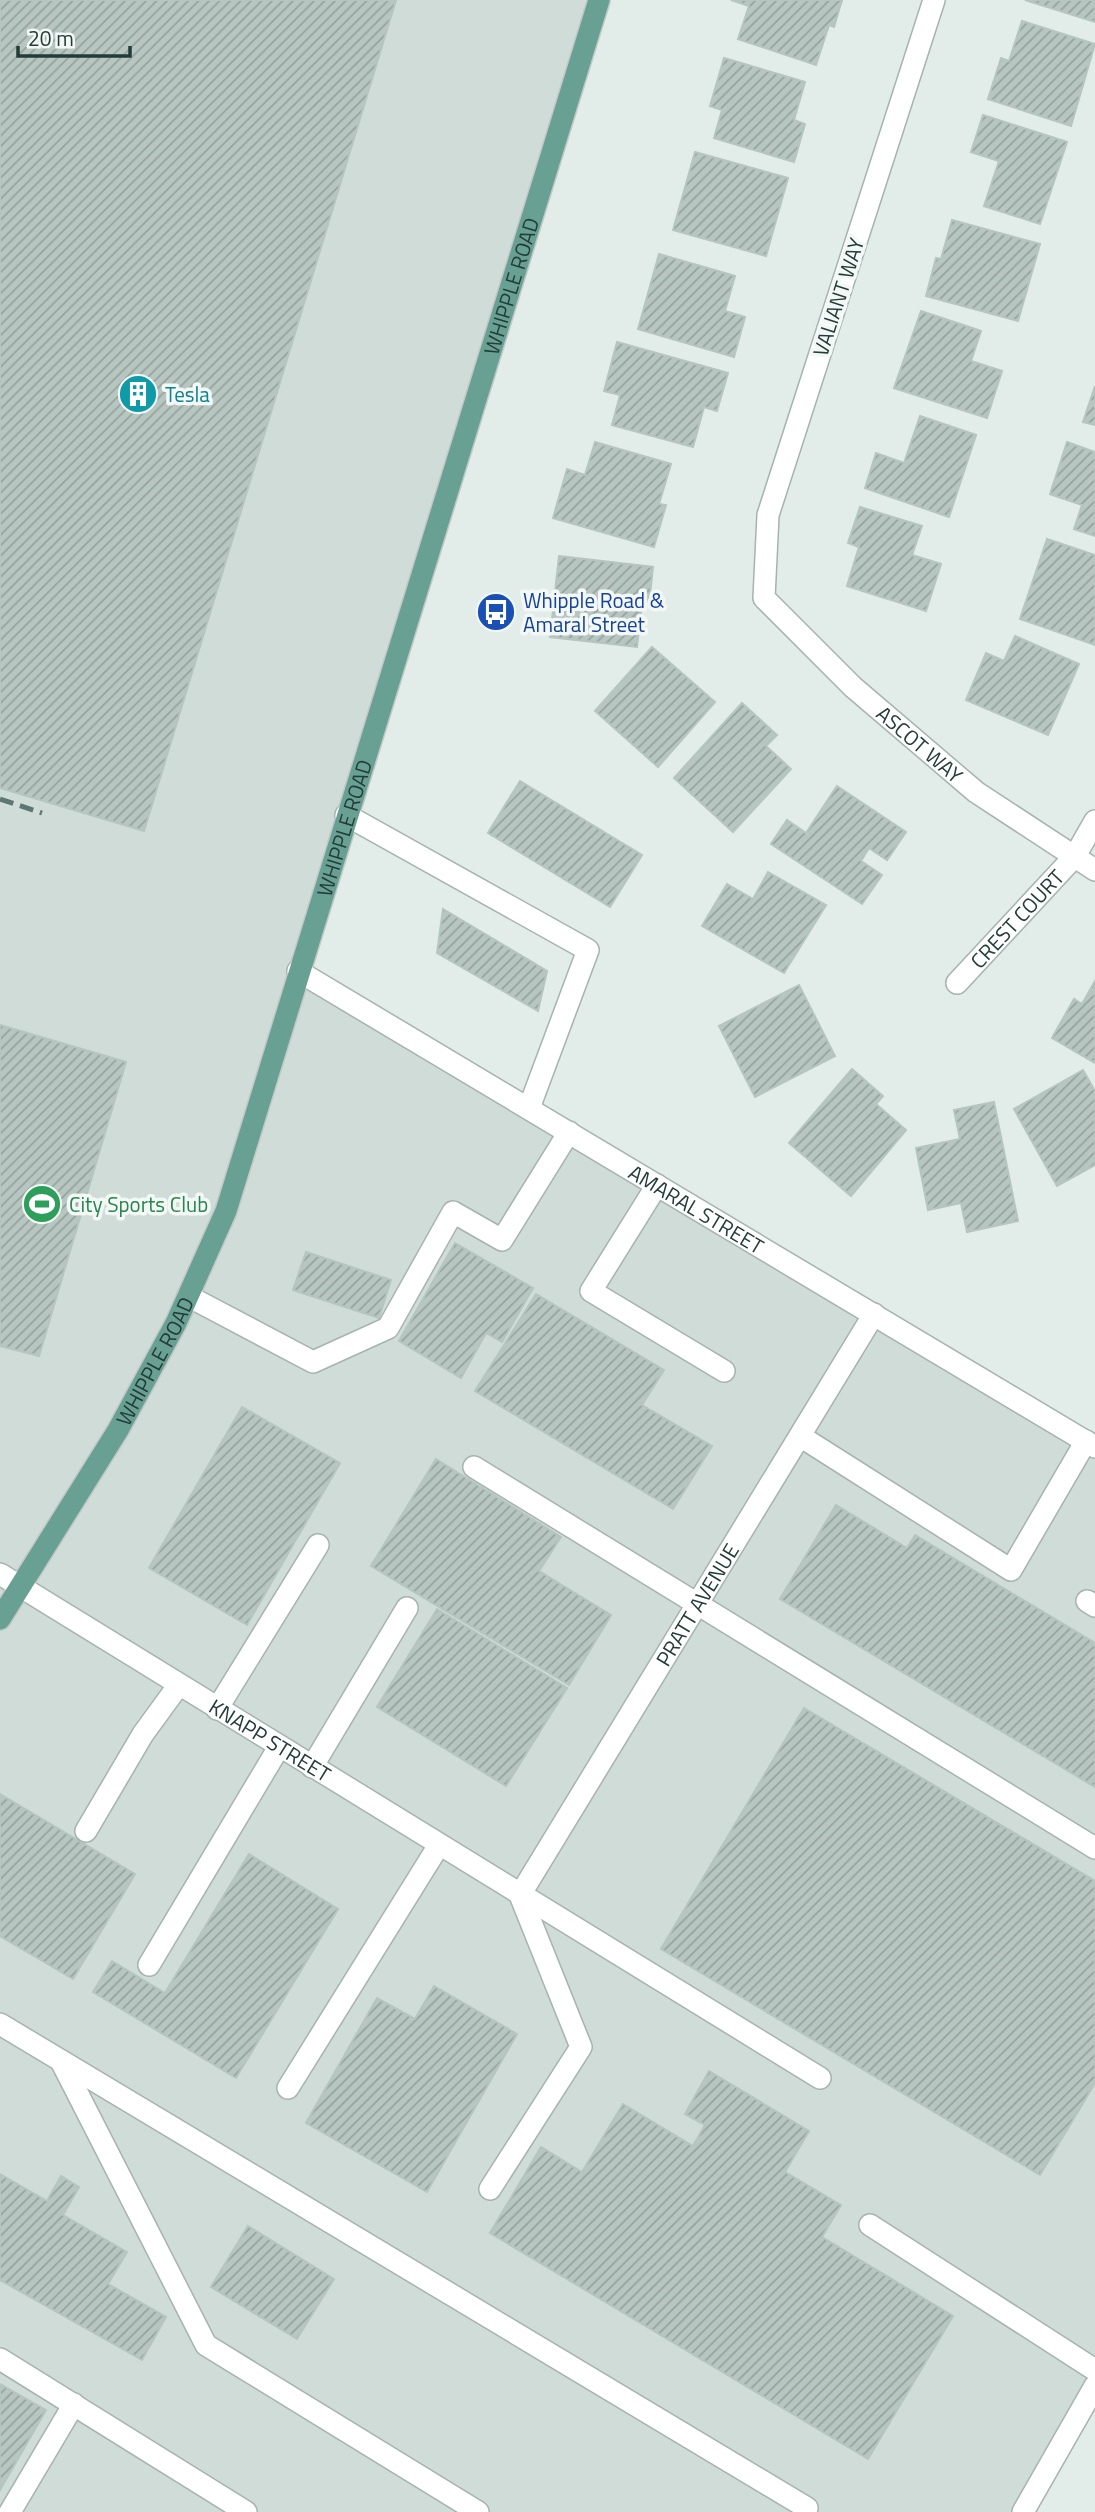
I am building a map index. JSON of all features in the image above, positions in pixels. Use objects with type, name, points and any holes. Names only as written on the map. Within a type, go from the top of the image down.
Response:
[{"type":"main road","name":"WHIPPLE ROAD","points":[[0,1619],[118,1430],[188,1296],[226,1211],[599,0]]},
{"type":"street","name":"VALIANT WAY","points":[[764,598],[768,515],[934,0]]},
{"type":"street","name":"ASCOT WAY","points":[[764,598],[853,687],[976,792],[1095,870]]},
{"type":"street","points":[[346,815],[588,950],[529,1108]]},
{"type":"street","name":"CREST COURT","points":[[957,982],[1075,856],[1095,821]]},
{"type":"street","name":"AMARAL STREET","points":[[298,971],[1090,1444]]},
{"type":"street","points":[[188,1296],[313,1363],[388,1328],[453,1212],[502,1240],[569,1132]]},
{"type":"street","points":[[657,1185],[591,1291],[724,1371]]},
{"type":"street","name":"PRATT AVENUE","points":[[520,1895],[874,1314]]},
{"type":"street","points":[[800,1436],[1012,1570],[1090,1444]]},
{"type":"street","points":[[474,1467],[1095,1848]]},
{"type":"street","points":[[217,1709],[318,1545]]},
{"type":"street","name":"KNAPP STREET","points":[[0,1574],[178,1686],[820,2078]]},
{"type":"street","points":[[312,1767],[407,1608]]},
{"type":"street","points":[[86,1831],[143,1734],[178,1686]]},
{"type":"street","points":[[149,1965],[279,1747]]},
{"type":"street","points":[[288,2088],[439,1845]]},
{"type":"street","points":[[490,2189],[580,2047],[520,1895]]},
{"type":"street","points":[[0,2024],[807,2508],[805,2512]]},
{"type":"street","points":[[61,2061],[206,2345],[478,2512]]},
{"type":"street","points":[[870,2225],[1095,2370]]},
{"type":"street","points":[[0,2359],[246,2512]]},
{"type":"street","points":[[1023,2512],[1095,2386]]},
{"type":"street","points":[[10,2512],[74,2403]]},
{"type":"shaded area","points":[[0,0],[599,0],[298,971],[1095,1447],[1095,2386],[1023,2512],[0,2512]]},
{"type":"building","name":"Tesla","points":[[0,0],[396,0],[144,831],[0,788]]},
{"type":"building","points":[[731,0],[842,0],[834,27],[829,25],[816,65],[738,39],[749,6]]},
{"type":"building","points":[[1025,0],[1095,0],[1095,22]]},
{"type":"building","points":[[1022,21],[1095,44],[1071,126],[988,99],[1001,58],[1009,61]]},
{"type":"building","points":[[724,58],[805,82],[794,120],[805,124],[794,162],[714,138],[722,110],[710,106]]},
{"type":"building","points":[[983,115],[1067,142],[1040,224],[984,206],[999,161],[971,152]]},
{"type":"building","points":[[695,152],[788,178],[766,256],[673,230]]},
{"type":"building","points":[[952,220],[1040,244],[1018,321],[926,296],[936,258],[941,259]]},
{"type":"building","points":[[659,254],[735,276],[725,311],[745,317],[734,357],[638,329]]},
{"type":"building","points":[[921,311],[981,331],[971,361],[1002,371],[987,418],[894,388]]},
{"type":"building","points":[[617,342],[728,373],[717,411],[704,407],[693,447],[612,425],[620,395],[604,391]]},
{"type":"building","points":[[1095,386],[1095,425],[1083,422]]},
{"type":"building","points":[[920,416],[976,435],[949,517],[865,488],[876,453],[904,463]]},
{"type":"building","points":[[595,442],[671,464],[659,504],[666,505],[654,547],[553,518],[567,469],[585,475]]},
{"type":"building","points":[[1067,442],[1095,452],[1095,536],[1074,529],[1082,505],[1050,494]]},
{"type":"building","points":[[860,507],[922,526],[912,555],[941,564],[926,611],[847,586],[859,547],[848,543]]},
{"type":"building","points":[[1047,539],[1095,555],[1095,645],[1020,619]]},
{"type":"building","points":[[559,556],[653,567],[649,604],[642,603],[637,647],[550,637]]},
{"type":"building","points":[[1015,636],[1079,664],[1048,735],[966,700],[986,653],[1004,661]]},
{"type":"building","points":[[652,647],[715,702],[658,767],[595,711]]},
{"type":"building","points":[[742,703],[777,735],[766,746],[791,769],[733,832],[674,778]]},
{"type":"building","points":[[520,781],[642,855],[610,907],[488,833]]},
{"type":"building","points":[[837,786],[906,832],[887,860],[869,848],[861,861],[882,875],[862,904],[771,844],[787,820],[806,833]]},
{"type":"building","points":[[768,872],[826,905],[784,973],[702,926],[727,884],[753,899]]},
{"type":"building","points":[[443,909],[547,971],[538,1011],[437,953]]},
{"type":"building","points":[[1095,981],[1095,1063],[1052,1038],[1074,999],[1082,1004]]},
{"type":"building","points":[[799,985],[835,1056],[755,1097],[719,1026]]},
{"type":"building","name":"City Sports Club","points":[[0,1025],[126,1062],[39,1356],[0,1346]]},
{"type":"building","points":[[852,1069],[883,1096],[876,1104],[906,1130],[851,1196],[789,1143]]},
{"type":"building","points":[[1083,1070],[1095,1091],[1095,1165],[1057,1186],[1014,1109]]},
{"type":"building","points":[[994,1102],[1018,1221],[967,1232],[961,1203],[928,1210],[916,1148],[960,1139],[954,1110]]},
{"type":"building","points":[[455,1243],[533,1288],[502,1342],[486,1333],[461,1378],[399,1341]]},
{"type":"building","points":[[306,1252],[391,1280],[379,1318],[293,1290]]},
{"type":"building","points":[[536,1294],[664,1370],[642,1405],[712,1446],[673,1509],[475,1391]]},
{"type":"building","points":[[242,1407],[340,1463],[247,1625],[149,1568]]},
{"type":"building","points":[[436,1459],[561,1537],[539,1571],[611,1615],[569,1685],[371,1566]]},
{"type":"building","points":[[836,1505],[907,1548],[915,1535],[1095,1643],[1095,1787],[780,1599]]},
{"type":"building","points":[[437,1609],[567,1688],[506,1786],[377,1707]]},
{"type":"building","points":[[804,1708],[1095,1881],[1095,2083],[1040,2175],[661,1949]]},
{"type":"building","points":[[0,1794],[135,1874],[73,1979],[0,1936]]},
{"type":"building","points":[[249,1854],[338,1909],[236,2078],[93,1992],[112,1961],[165,1993]]},
{"type":"building","points":[[434,1986],[517,2034],[427,2192],[306,2123],[377,1998],[415,2019]]},
{"type":"building","points":[[709,2071],[809,2131],[785,2172],[841,2205],[822,2237],[953,2316],[868,2459],[490,2233],[541,2147],[582,2172],[623,2104],[693,2146],[705,2125],[685,2114]]},
{"type":"building","points":[[0,2174],[47,2201],[61,2176],[79,2187],[63,2215],[127,2252],[108,2284],[166,2317],[142,2360],[0,2280]]},
{"type":"building","points":[[248,2226],[334,2279],[297,2339],[211,2287]]},
{"type":"building","points":[[0,2384],[46,2410],[0,2490]]},
{"type":"railway","points":[[0,799],[42,813]]},
{"type":"place","name":"Tesla","points":[[138,394]]},
{"type":"place","name":"Whipple Road & Amaral Street","points":[[496,612]]},
{"type":"place","name":"City Sports Club","points":[[42,1204]]}]
